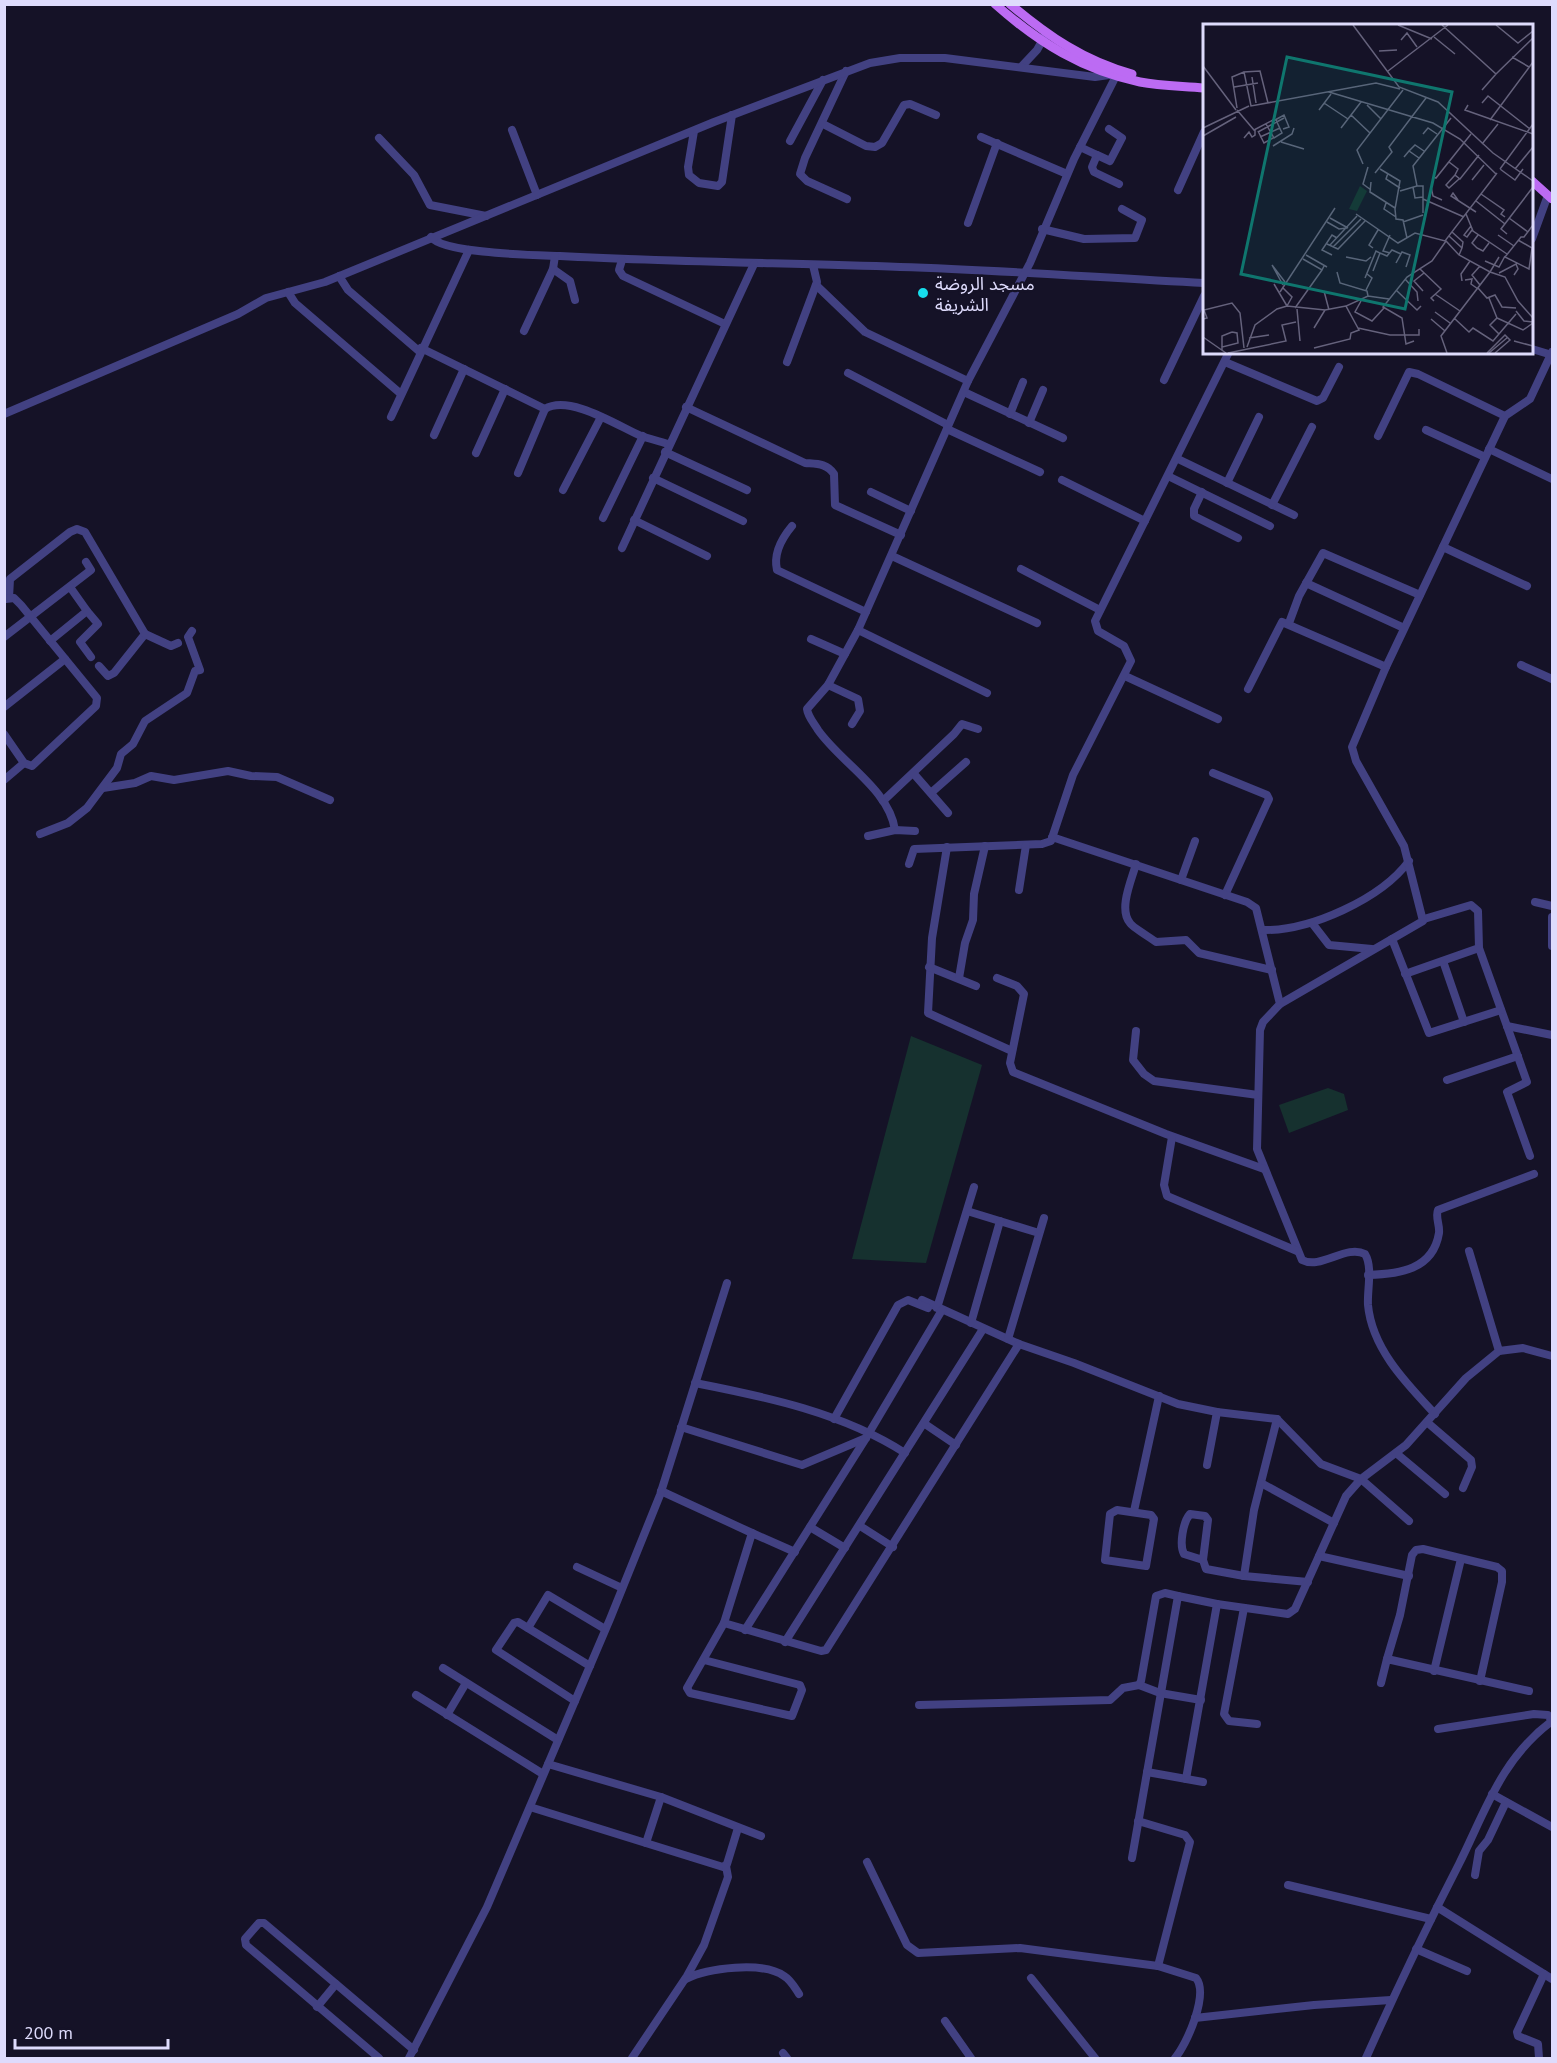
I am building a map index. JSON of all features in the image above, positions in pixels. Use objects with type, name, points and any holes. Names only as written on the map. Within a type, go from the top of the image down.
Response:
[{"type":"main road","points":[[995,4],[1080,64],[1113,76],[1159,84],[1203,88]]},
{"type":"main road","points":[[1010,4],[1044,38],[1088,59],[1159,84]]},
{"type":"main road","points":[[1533,182],[1550,197]]},
{"type":"street","points":[[1022,66],[1044,38]]},
{"type":"street","points":[[4,414],[238,314],[260,301],[339,276],[846,70],[877,61],[916,57],[1022,66],[1086,76],[1113,76],[1024,273],[968,381],[858,630],[828,685],[807,709],[824,739],[883,801],[891,813],[895,830]]},
{"type":"street","points":[[846,70],[800,174],[807,181],[847,199]]},
{"type":"street","points":[[790,141],[823,80]]},
{"type":"street","points":[[823,124],[866,146],[875,147],[882,143],[904,105],[910,104],[936,115]]},
{"type":"street","points":[[694,131],[688,167],[689,175],[699,183],[718,186],[722,182],[732,115]]},
{"type":"street","points":[[1080,147],[1110,161],[1122,138],[1109,129]]},
{"type":"street","points":[[512,130],[537,195]]},
{"type":"street","points":[[1178,190],[1203,134]]},
{"type":"street","points":[[981,137],[1067,174]]},
{"type":"street","points":[[379,138],[414,175],[430,205],[486,216]]},
{"type":"street","points":[[968,223],[997,143]]},
{"type":"street","points":[[1097,154],[1092,167],[1094,172],[1119,184]]},
{"type":"street","points":[[1533,237],[1550,197]]},
{"type":"street","points":[[1042,229],[1084,239],[1135,238],[1142,220],[1122,209]]},
{"type":"street","points":[[431,237],[438,243],[469,250],[622,260],[1024,273],[1203,283]]},
{"type":"street","points":[[392,417],[469,250]]},
{"type":"street","points":[[524,331],[553,269],[555,256]]},
{"type":"street","points":[[622,260],[619,270],[621,275],[725,324]]},
{"type":"street","points":[[622,548],[666,448],[754,264]]},
{"type":"street","points":[[787,362],[816,285],[818,277],[813,266]]},
{"type":"street","points":[[553,269],[570,281],[575,300]]},
{"type":"street","points":[[339,276],[348,290],[421,350],[545,409]]},
{"type":"street","points":[[816,285],[865,332],[968,381]]},
{"type":"street","points":[[288,292],[295,303],[401,394]]},
{"type":"street","points":[[1164,380],[1203,298]]},
{"type":"street","points":[[1424,919],[1409,861],[1395,828],[1352,751],[1355,738],[1386,667],[1505,416],[1532,398],[1552,354],[1533,349]]},
{"type":"street","points":[[909,864],[913,850],[1047,844],[1052,837],[1073,774],[1125,676],[1131,657],[1124,646],[1096,629],[1095,621],[1178,459],[1228,354]]},
{"type":"street","points":[[1225,362],[1317,401],[1323,398],[1339,367]]},
{"type":"street","points":[[434,435],[464,369]]},
{"type":"street","points":[[1378,436],[1410,372],[1505,416]]},
{"type":"street","points":[[848,373],[948,427],[1040,472]]},
{"type":"street","points":[[1010,414],[1023,382]]},
{"type":"street","points":[[476,453],[505,389]]},
{"type":"street","points":[[1029,423],[1043,390]]},
{"type":"street","points":[[964,392],[1063,438]]},
{"type":"street","points":[[518,473],[545,409],[554,404],[566,405],[601,417],[747,490]]},
{"type":"street","points":[[686,406],[805,463],[817,463],[828,468],[834,474],[835,505],[901,535]]},
{"type":"street","points":[[563,490],[601,417]]},
{"type":"street","points":[[1227,483],[1259,417]]},
{"type":"street","points":[[1272,505],[1312,427]]},
{"type":"street","points":[[1426,430],[1552,479]]},
{"type":"street","points":[[603,518],[643,436]]},
{"type":"street","points":[[1178,459],[1294,515]]},
{"type":"street","points":[[1168,476],[1270,526]]},
{"type":"street","points":[[653,478],[742,521]]},
{"type":"street","points":[[1062,480],[1145,520]]},
{"type":"street","points":[[872,492],[911,511]]},
{"type":"street","points":[[1202,492],[1194,509],[1194,516],[1238,538]]},
{"type":"street","points":[[634,520],[706,556]]},
{"type":"street","points":[[792,526],[780,543],[776,558],[777,570],[866,612]]},
{"type":"street","points":[[4,734],[24,763],[32,766],[96,706],[97,699],[30,616],[14,598],[7,598],[10,579],[70,532],[77,529],[85,532],[145,633],[171,646],[178,643]]},
{"type":"street","points":[[1443,547],[1527,586]]},
{"type":"street","points":[[1288,623],[1321,554],[1326,552],[1420,595]]},
{"type":"street","points":[[892,556],[1037,623]]},
{"type":"street","points":[[4,637],[91,570],[86,562]]},
{"type":"street","points":[[1021,569],[1100,610]]},
{"type":"street","points":[[1306,583],[1404,628]]},
{"type":"street","points":[[70,587],[98,624],[80,642],[91,657]]},
{"type":"street","points":[[50,641],[87,611]]},
{"type":"street","points":[[1248,688],[1279,624],[1288,623],[1386,667]]},
{"type":"street","points":[[858,630],[987,693]]},
{"type":"street","points":[[40,834],[68,823],[87,808],[117,768],[121,754],[133,744],[145,720],[187,693],[195,671],[200,670],[188,637],[192,631]]},
{"type":"street","points":[[99,666],[108,676],[114,673],[145,633]]},
{"type":"street","points":[[810,639],[845,654]]},
{"type":"street","points":[[4,707],[65,659]]},
{"type":"street","points":[[1521,665],[1552,679]]},
{"type":"street","points":[[1125,676],[1218,719]]},
{"type":"street","points":[[828,685],[859,700],[860,711],[852,724]]},
{"type":"street","points":[[883,801],[914,774],[962,724],[978,729]]},
{"type":"street","points":[[932,792],[966,762]]},
{"type":"street","points":[[4,780],[24,763]]},
{"type":"street","points":[[103,788],[135,783],[151,776],[174,780],[228,771],[251,776],[277,777],[330,800]]},
{"type":"street","points":[[914,774],[948,813]]},
{"type":"street","points":[[1213,774],[1267,795],[1269,799],[1225,895]]},
{"type":"street","points":[[868,836],[895,830],[915,831]]},
{"type":"street","points":[[1052,837],[1255,906],[1263,930],[1280,1004]]},
{"type":"street","points":[[1181,880],[1195,841]]},
{"type":"street","points":[[1019,890],[1026,845]]},
{"type":"street","points":[[958,978],[973,920],[974,894],[986,846]]},
{"type":"street","points":[[947,847],[929,967],[926,1001],[929,1015],[1012,1051]]},
{"type":"street","points":[[1263,930],[1312,923],[1392,881],[1409,861]]},
{"type":"street","points":[[1136,864],[1125,906],[1125,914],[1130,924],[1156,942],[1186,940],[1199,953],[1272,970]]},
{"type":"street","points":[[1534,902],[1552,906]]},
{"type":"street","points":[[1435,1414],[1402,1378],[1385,1352],[1371,1318],[1368,1258],[1360,1252],[1310,1263],[1302,1260],[1297,1251],[1257,1149],[1260,1030],[1263,1022],[1280,1004],[1372,949],[1418,926],[1424,919],[1474,906],[1479,915],[1479,948],[1527,1082],[1508,1092],[1530,1156]]},
{"type":"street","points":[[1552,917],[1550,941],[1552,946]]},
{"type":"street","points":[[1312,923],[1329,945],[1372,949]]},
{"type":"street","points":[[1392,939],[1428,1032],[1433,1033],[1501,1010]]},
{"type":"street","points":[[1405,974],[1479,948]]},
{"type":"street","points":[[1443,961],[1464,1022]]},
{"type":"street","points":[[929,967],[976,986]]},
{"type":"street","points":[[997,978],[1017,986],[1024,994],[1012,1051],[1010,1065],[1013,1071],[1172,1137],[1264,1169]]},
{"type":"street","points":[[1506,1026],[1552,1035]]},
{"type":"street","points":[[1136,1031],[1133,1060],[1144,1074],[1154,1081],[1258,1095]]},
{"type":"street","points":[[1448,1080],[1518,1056]]},
{"type":"street","points":[[1172,1137],[1164,1185],[1167,1196],[1297,1251]]},
{"type":"street","points":[[1368,1275],[1404,1272],[1420,1265],[1433,1250],[1437,1240],[1438,1210],[1534,1174]]},
{"type":"street","points":[[745,1630],[867,1435],[940,1310],[974,1187]]},
{"type":"street","points":[[967,1211],[1039,1233]]},
{"type":"street","points":[[1008,1339],[1044,1218]]},
{"type":"street","points":[[971,1323],[1000,1221]]},
{"type":"street","points":[[1469,1251],[1499,1351]]},
{"type":"street","points":[[409,2058],[487,1907],[590,1666],[661,1491],[727,1283]]},
{"type":"street","points":[[834,1419],[898,1305],[908,1300],[940,1310],[1018,1344],[1074,1362],[1178,1404],[1217,1412],[1276,1419],[1321,1464],[1361,1479],[1409,1521]]},
{"type":"street","points":[[922,1300],[940,1310]]},
{"type":"street","points":[[785,1642],[983,1329]]},
{"type":"street","points":[[724,1623],[785,1642],[821,1651],[826,1650],[893,1547],[1018,1344]]},
{"type":"street","points":[[1139,1685],[1156,1596],[1164,1593],[1217,1604],[1288,1614],[1295,1608],[1308,1582],[1346,1496],[1361,1479],[1396,1453],[1428,1423],[1466,1378],[1499,1351],[1523,1348],[1552,1356]]},
{"type":"street","points":[[695,1383],[773,1400],[834,1419],[905,1453]]},
{"type":"street","points":[[1134,1511],[1159,1396]]},
{"type":"street","points":[[1208,1465],[1217,1412]]},
{"type":"street","points":[[1244,1576],[1261,1483],[1276,1419]]},
{"type":"street","points":[[1428,1423],[1471,1460],[1472,1467],[1463,1488]]},
{"type":"street","points":[[925,1424],[956,1445]]},
{"type":"street","points":[[681,1427],[802,1465],[867,1435]]},
{"type":"street","points":[[1396,1453],[1445,1494]]},
{"type":"street","points":[[1261,1483],[1334,1522]]},
{"type":"street","points":[[661,1491],[795,1552]]},
{"type":"street","points":[[1116,1510],[1134,1511],[1151,1515],[1155,1519],[1148,1564],[1144,1567],[1106,1561],[1104,1554],[1110,1514],[1116,1510]]},
{"type":"street","points":[[1203,1560],[1184,1554],[1181,1549],[1186,1520],[1190,1514],[1205,1516],[1208,1520],[1203,1560],[1206,1569],[1244,1576],[1308,1582]]},
{"type":"street","points":[[860,1526],[893,1547]]},
{"type":"street","points":[[810,1527],[845,1548]]},
{"type":"street","points":[[704,1660],[800,1685],[802,1690],[793,1714],[789,1717],[690,1693],[687,1688],[724,1623],[752,1533]]},
{"type":"street","points":[[1381,1683],[1409,1576],[1412,1555],[1416,1550],[1423,1549],[1497,1567],[1503,1575],[1480,1681]]},
{"type":"street","points":[[1319,1556],[1409,1576]]},
{"type":"street","points":[[1434,1671],[1461,1559]]},
{"type":"street","points":[[577,1567],[622,1588]]},
{"type":"street","points":[[528,1628],[548,1595],[605,1629]]},
{"type":"street","points":[[1132,1858],[1178,1596]]},
{"type":"street","points":[[1186,1779],[1217,1604]]},
{"type":"street","points":[[1244,1608],[1224,1714],[1229,1721],[1257,1724]]},
{"type":"street","points":[[574,1701],[497,1653],[498,1648],[514,1623],[518,1622],[590,1666]]},
{"type":"street","points":[[1387,1659],[1529,1691]]},
{"type":"street","points":[[443,1668],[558,1740]]},
{"type":"street","points":[[447,1715],[466,1683]]},
{"type":"street","points":[[920,1705],[1105,1701],[1116,1697],[1126,1687],[1139,1685],[1160,1693],[1201,1700]]},
{"type":"street","points":[[416,1695],[543,1774]]},
{"type":"street","points":[[1366,2058],[1391,2000],[1492,1794],[1512,1759],[1552,1721],[1548,1715],[1534,1714],[1438,1729]]},
{"type":"street","points":[[548,1764],[661,1797],[761,1836]]},
{"type":"street","points":[[1147,1772],[1203,1782]]},
{"type":"street","points":[[1492,1794],[1552,1827]]},
{"type":"street","points":[[646,1843],[661,1797]]},
{"type":"street","points":[[1475,1875],[1479,1851],[1488,1840],[1506,1802]]},
{"type":"street","points":[[530,1807],[726,1866]]},
{"type":"street","points":[[1138,1821],[1185,1835],[1190,1842],[1158,1966]]},
{"type":"street","points":[[632,2058],[684,1980],[704,1945],[728,1877],[726,1866],[738,1828]]},
{"type":"street","points":[[867,1862],[907,1945],[918,1953],[1020,1948],[1158,1966],[1198,1980],[1201,1993],[1195,2018],[1175,2058]]},
{"type":"street","points":[[1288,1885],[1431,1919]]},
{"type":"street","points":[[1437,1907],[1552,1978]]},
{"type":"street","points":[[379,2058],[246,1945],[245,1939],[260,1923],[264,1923],[414,2050]]},
{"type":"street","points":[[1416,1949],[1467,1971]]},
{"type":"street","points":[[684,1980],[713,1970],[772,1970],[784,1976],[798,1994]]},
{"type":"street","points":[[1539,2058],[1538,2044],[1518,2036],[1517,2032],[1545,1974]]},
{"type":"street","points":[[1031,1978],[1095,2058]]},
{"type":"street","points":[[317,2007],[336,1984]]},
{"type":"street","points":[[1195,2018],[1314,2005],[1391,2000]]},
{"type":"street","points":[[945,2022],[971,2058]]},
{"type":"green space","points":[[911,1036],[982,1065],[926,1263],[852,1259]]},
{"type":"green space","points":[[1328,1088],[1344,1094],[1348,1110],[1289,1133],[1279,1105]]},
{"type":"place","name":"مسجد الروضة الشريفة","points":[[923,293]]}]
